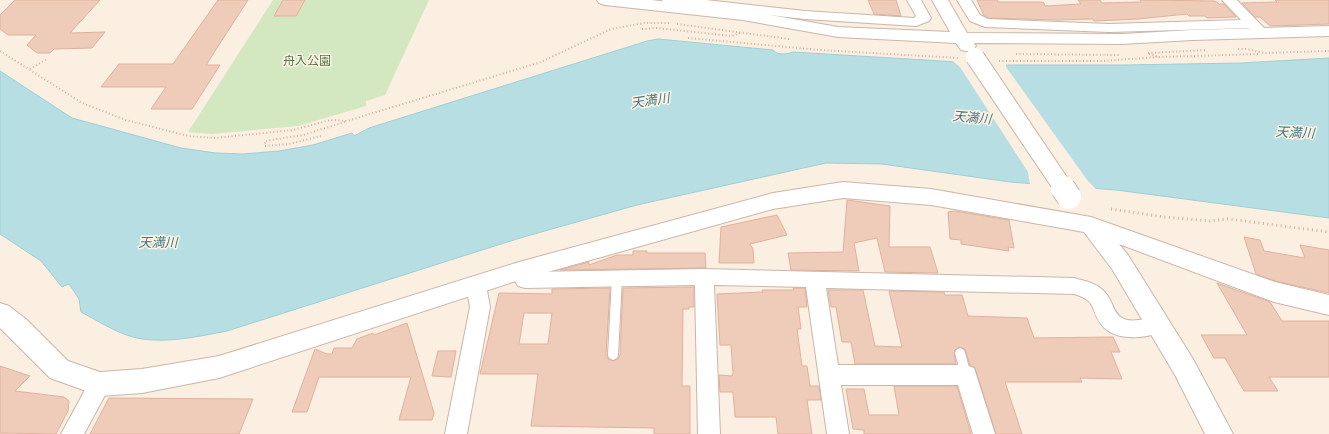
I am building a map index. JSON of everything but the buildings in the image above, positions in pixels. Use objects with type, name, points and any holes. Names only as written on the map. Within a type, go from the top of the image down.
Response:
[{"type":"street","points":[[605,0],[744,15],[838,32],[999,39],[1114,39],[1192,35],[1258,29]]},
{"type":"street","points":[[669,0],[712,3],[805,15],[916,22],[924,18],[914,0]]},
{"type":"street","points":[[940,0],[961,37],[967,57],[1069,197],[1120,262],[1184,367],[1219,434]]},
{"type":"street","points":[[964,0],[974,18],[985,23],[1109,28],[1329,31]]},
{"type":"street","points":[[1229,0],[1258,29]]},
{"type":"street","points":[[0,313],[18,328],[58,370],[100,384],[142,381],[219,367],[519,271],[773,201],[843,190],[931,197],[1091,225],[1274,292],[1329,305]]},
{"type":"street","points":[[519,271],[525,280],[704,277],[1074,286],[1089,290],[1102,302],[1108,318],[1118,325],[1139,328],[1158,325]]},
{"type":"street","points":[[704,277],[709,434]]},
{"type":"street","points":[[815,279],[838,434]]},
{"type":"street","points":[[456,434],[480,307],[476,285]]},
{"type":"street","points":[[830,375],[966,375],[984,434]]},
{"type":"street","points":[[72,434],[100,384]]},
{"type":"lane","points":[[613,355],[618,278]]},
{"type":"lane","points":[[960,353],[966,375]]},
{"type":"path","points":[[321,136],[289,144],[265,146],[265,141],[303,135],[332,127],[347,121],[541,62],[611,29],[626,25],[669,22],[743,31],[791,39]]},
{"type":"path","points":[[742,26],[743,31]]},
{"type":"path","points":[[642,29],[657,28],[732,36],[743,31]]},
{"type":"path","points":[[688,38],[820,50],[967,57]]},
{"type":"path","points":[[1233,49],[1247,49],[1264,53]]},
{"type":"path","points":[[1142,54],[1211,50]]},
{"type":"path","points":[[997,60],[1052,62],[1329,50]]},
{"type":"path","points":[[0,51],[82,103],[126,120],[188,136],[215,138],[292,130],[330,120],[347,121]]},
{"type":"path","points":[[1148,53],[1159,57]]},
{"type":"path","points":[[1014,54],[1122,54]]},
{"type":"path","points":[[30,69],[47,59]]},
{"type":"path","points":[[1111,209],[1164,217],[1210,221],[1228,219],[1329,232]]},
{"type":"green space","name":"舟入公園","points":[[273,0],[429,0],[385,95],[366,101],[366,106],[298,126],[212,134],[188,132]]},
{"type":"water","name":"天満川","points":[[658,39],[773,50],[777,53],[783,54],[793,52],[1007,65],[1241,63],[1329,58],[1329,218],[1116,190],[1010,182],[882,164],[826,163],[637,205],[520,238],[227,331],[164,340],[142,339],[126,335],[81,312],[79,299],[69,284],[62,287],[41,261],[0,234],[0,71],[72,118],[181,148],[216,153],[243,154],[279,151],[313,145],[352,133],[354,136],[369,128],[647,41]]},
{"type":"pier","points":[[950,59],[1006,63],[1006,67],[1088,181],[1097,190],[1030,185],[1028,172],[960,67]]}]
